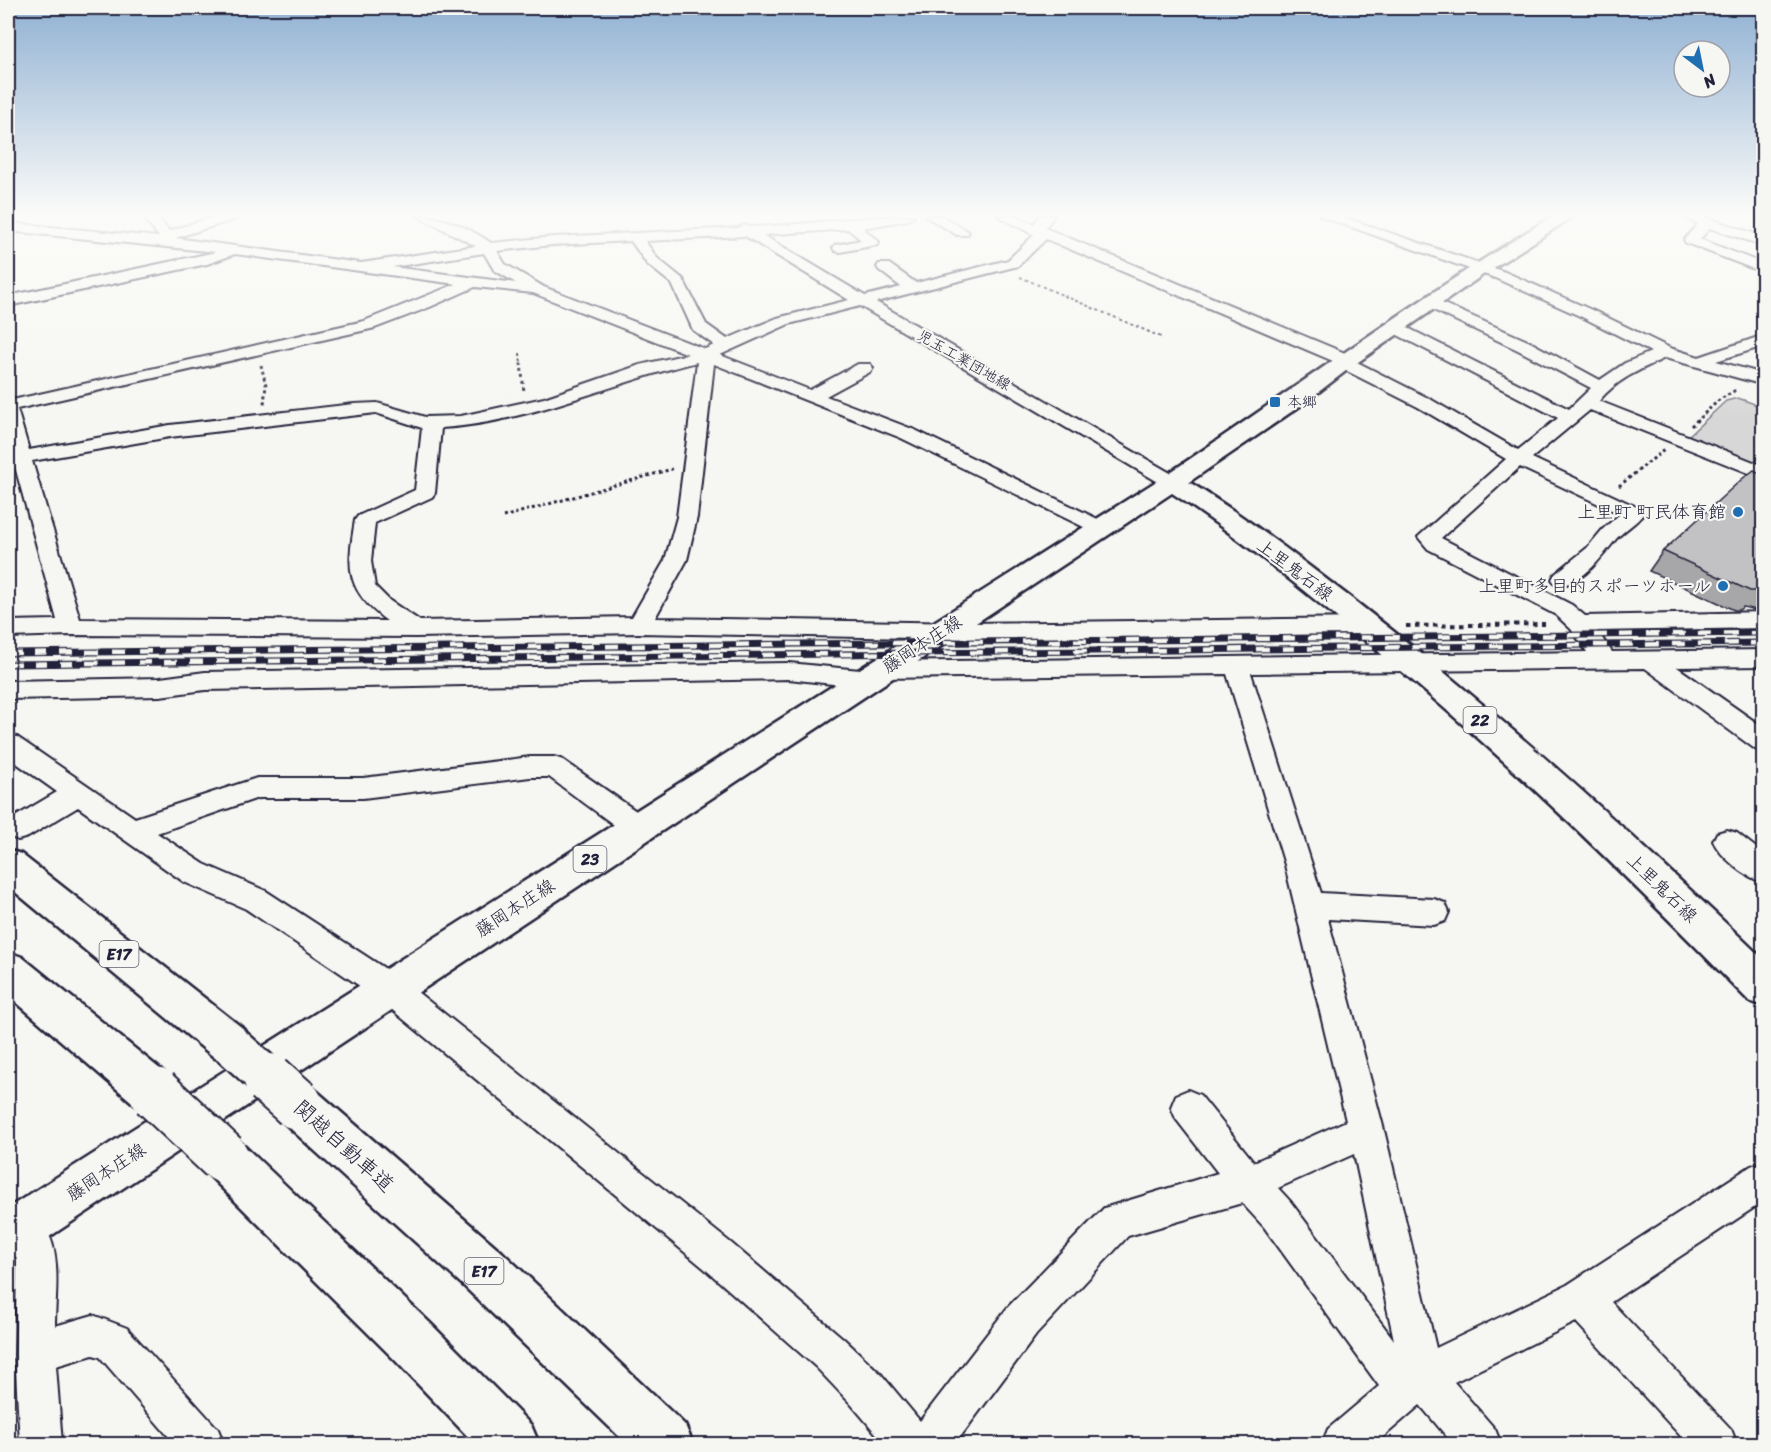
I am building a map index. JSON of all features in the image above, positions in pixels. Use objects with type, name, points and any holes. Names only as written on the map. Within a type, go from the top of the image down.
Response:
[{"type":"main road","points":[[1172,482],[1295,399],[1343,362],[1457,284]]},
{"type":"main road","name":"藤岡本庄線","points":[[11,1228],[390,989],[1172,482]]},
{"type":"main road","name":"上里鬼石線","points":[[1172,482],[1261,544],[1370,626],[1590,819],[1764,988]]},
{"type":"main road","name":"関越自動車道","points":[[13,847],[484,1270],[666,1444]]},
{"type":"main road","points":[[8,970],[155,1093],[412,1341],[512,1444]]},
{"type":"street","points":[[8,302],[94,284]]},
{"type":"street","points":[[71,627],[8,409],[369,324],[425,304],[469,284]]},
{"type":"street","points":[[488,284],[539,290]]},
{"type":"street","points":[[528,284],[539,290],[908,434],[1101,528]]},
{"type":"street","points":[[679,284],[699,327],[726,346]]},
{"type":"street","name":"児玉工業団地線","points":[[834,284],[1172,482]]},
{"type":"street","points":[[907,284],[913,288]]},
{"type":"street","points":[[22,457],[129,437],[377,408],[423,423],[461,421],[549,402],[646,369],[706,355],[783,321],[930,284]]},
{"type":"street","points":[[1165,284],[1339,357],[1343,362],[1424,404],[1479,437],[1634,513],[1610,533],[1595,553],[1563,579]]},
{"type":"street","points":[[1517,284],[1588,314],[1664,352],[1764,380]]},
{"type":"street","points":[[1430,303],[1524,346],[1601,387]]},
{"type":"street","points":[[1394,327],[1570,417]]},
{"type":"street","points":[[1704,364],[1706,359],[1764,340]]},
{"type":"street","points":[[1605,660],[1579,624],[1564,610],[1436,544],[1429,537],[1519,458],[1588,403],[1601,387],[1631,367],[1664,352]]},
{"type":"street","points":[[639,625],[676,560],[687,517],[705,382],[706,355]]},
{"type":"street","points":[[812,396],[864,368]]},
{"type":"street","points":[[1588,403],[1672,444],[1764,473]]},
{"type":"street","points":[[416,629],[378,604],[362,586],[359,553],[364,520],[425,493],[432,423]]},
{"type":"street","points":[[1579,624],[1764,620]]},
{"type":"street","points":[[8,629],[71,627],[416,629],[639,625],[944,630],[1370,626]]},
{"type":"street","points":[[8,690],[160,687],[205,681],[789,671],[874,675],[1236,664],[1764,658]]},
{"type":"street","points":[[1649,659],[1764,742]]},
{"type":"street","points":[[1236,664],[1309,905],[1366,1130],[1422,1376],[1480,1444]]},
{"type":"street","points":[[8,744],[194,873],[256,900],[390,989],[718,1256],[830,1353],[866,1389],[912,1444]]},
{"type":"street","points":[[132,830],[257,788],[363,788],[530,767],[554,767],[639,828]]},
{"type":"street","points":[[13,847],[78,793]]},
{"type":"street","points":[[1727,841],[1764,871]]},
{"type":"street","points":[[1309,905],[1434,912]]},
{"type":"street","points":[[1188,1107],[1248,1183],[1277,1214],[1392,1371],[1422,1376]]},
{"type":"street","points":[[929,1444],[1022,1321],[1117,1221],[1248,1183],[1366,1130]]},
{"type":"street","points":[[1343,1444],[1422,1376],[1581,1299],[1760,1187]]},
{"type":"street","points":[[11,1228],[32,1241],[36,1261],[35,1355],[41,1444]]},
{"type":"street","points":[[1581,1299],[1716,1444]]},
{"type":"street","points":[[35,1355],[67,1341],[93,1335],[113,1342],[203,1444]]},
{"type":"path","points":[[1036,284],[1161,337]]},
{"type":"path","points":[[257,350],[266,385],[261,420]]},
{"type":"path","points":[[520,353],[525,407]]},
{"type":"path","points":[[1615,489],[1672,444],[1719,400],[1734,391],[1731,386],[1701,370],[1704,364]]},
{"type":"path","points":[[503,516],[693,463]]},
{"type":"path","points":[[1370,626],[1579,624]]},
{"type":"shaded area","points":[[1738,398],[1763,407],[1763,468],[1686,438],[1726,401]]},
{"type":"building","points":[[1764,469],[1764,588],[1759,587],[1755,591],[1750,591],[1663,551],[1742,479],[1754,470],[1759,473]]},
{"type":"railway","points":[[8,653],[1764,633]]},
{"type":"railway","points":[[8,664],[1764,643]]},
{"type":"place","name":"本郷","points":[[1275,402]]},
{"type":"place","name":"上里町 町民体育館","points":[[1738,512]]},
{"type":"place","name":"上里町多目的スポーツホール","points":[[1723,586]]}]
